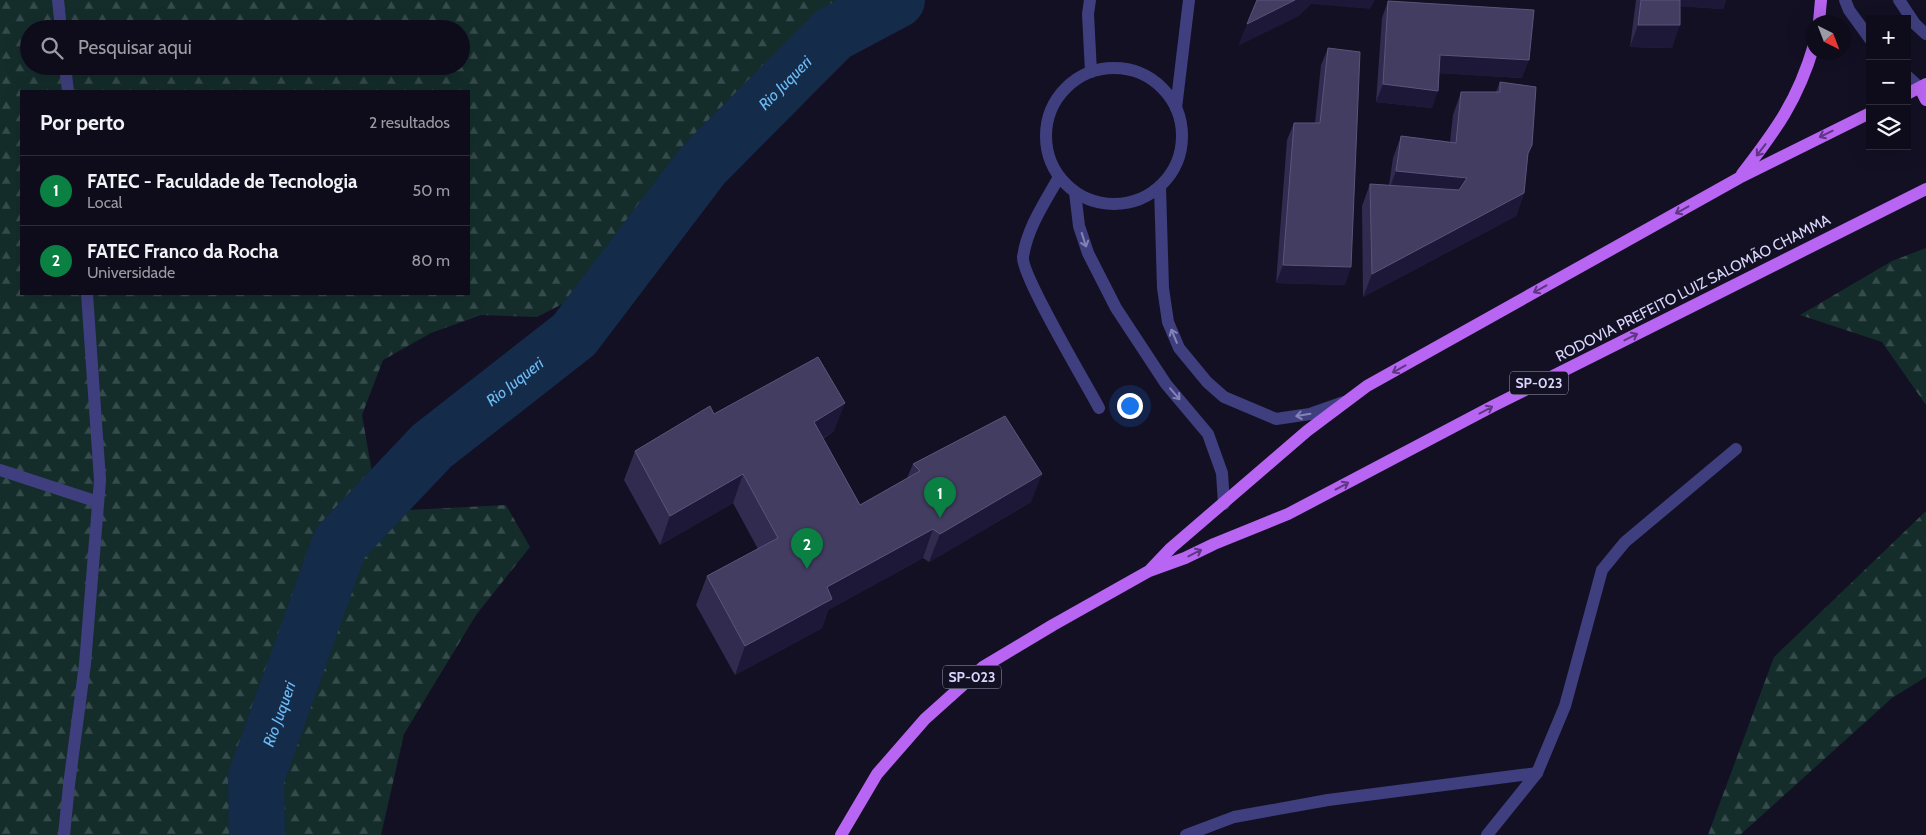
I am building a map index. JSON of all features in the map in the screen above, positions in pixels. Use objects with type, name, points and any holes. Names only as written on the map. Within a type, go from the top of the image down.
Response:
[{"type":"main road","points":[[1820,15],[1822,0]]},
{"type":"main road","points":[[1739,178],[1789,110],[1804,79],[1810,60]]},
{"type":"main road","points":[[1911,92],[1923,86],[1926,100]]},
{"type":"main road","name":"RODOVIA PREFEITO LUIZ SALOMÃO CHAMMA","points":[[1149,571],[1171,548],[1307,431],[1367,386],[1739,178],[1866,115]]},
{"type":"main road","name":"RODOVIA PREFEITO LUIZ SALOMÃO CHAMMA","points":[[841,835],[877,774],[925,719],[982,667],[1053,624],[1149,571],[1185,558],[1288,514],[1493,406],[1926,189]]},
{"type":"street","points":[[58,0],[60,20]]},
{"type":"street","points":[[1090,0],[1088,14],[1092,72]]},
{"type":"street","points":[[1176,108],[1189,0]]},
{"type":"street","points":[[1845,0],[1849,10],[1866,33]]},
{"type":"street","points":[[1899,0],[1915,24],[1926,34]]},
{"type":"street","points":[[1114,68],[1137,71],[1157,82],[1172,99],[1176,108],[1181,120],[1182,146],[1174,170],[1160,186],[1140,200],[1117,204],[1095,202],[1074,192],[1059,177],[1050,159],[1046,138],[1049,118],[1058,98],[1072,83],[1092,72],[1114,68]]},
{"type":"street","points":[[66,75],[68,90]]},
{"type":"street","points":[[1911,78],[1923,86]]},
{"type":"street","points":[[1059,177],[1034,221],[1022,259],[1034,290],[1099,408]]},
{"type":"street","points":[[1160,186],[1163,288],[1168,322],[1179,348],[1207,382],[1224,397],[1276,418],[1310,414],[1349,400]]},
{"type":"street","points":[[1074,192],[1079,226],[1088,253],[1116,308],[1166,384],[1208,434],[1222,473],[1224,504]]},
{"type":"street","points":[[64,835],[85,664],[100,480],[87,295]]},
{"type":"street","points":[[1487,835],[1537,773],[1565,706],[1602,570],[1625,542],[1658,512],[1736,449]]},
{"type":"street","points":[[0,470],[98,502]]},
{"type":"street","points":[[1186,835],[1234,817],[1328,800],[1537,773]]},
{"type":"green space","points":[[0,0],[854,0],[820,18],[747,89],[578,296],[537,317],[481,315],[431,333],[383,360],[362,415],[373,478],[408,510],[506,505],[530,547],[476,615],[404,734],[381,835],[0,835]]},
{"type":"green space","points":[[1926,248],[1926,405],[1882,342],[1800,315],[1892,261]]},
{"type":"green space","points":[[1926,511],[1926,677],[1892,698],[1740,835],[1708,835],[1774,657]]},
{"type":"building","points":[[1257,0],[1295,0],[1247,24]]},
{"type":"building","points":[[1641,0],[1680,0],[1680,25],[1638,25]]},
{"type":"building","points":[[1388,1],[1534,10],[1529,60],[1440,55],[1438,91],[1383,84]]},
{"type":"building","points":[[1328,48],[1360,52],[1351,267],[1283,265],[1294,123],[1320,123]]},
{"type":"building","points":[[1500,82],[1536,87],[1532,145],[1528,153],[1524,193],[1372,274],[1370,184],[1459,190],[1467,178],[1396,171],[1401,136],[1456,143],[1461,92],[1500,92]]},
{"type":"building","points":[[818,357],[845,403],[814,422],[860,505],[920,471],[913,464],[1005,416],[1042,474],[940,534],[933,529],[827,587],[832,599],[745,646],[707,576],[778,538],[743,474],[670,516],[635,451],[710,406],[714,414]]},
{"type":"waterway","name":"Rio Juqueri","points":[[257,835],[256,778],[340,543],[432,446],[574,335],[703,165],[833,34],[897,0]]},
{"type":"place","name":"FATEC - Faculdade de Tecnologia","points":[[940,518]]},
{"type":"place","name":"FATEC Franco da Rocha","points":[[807,569]]}]
